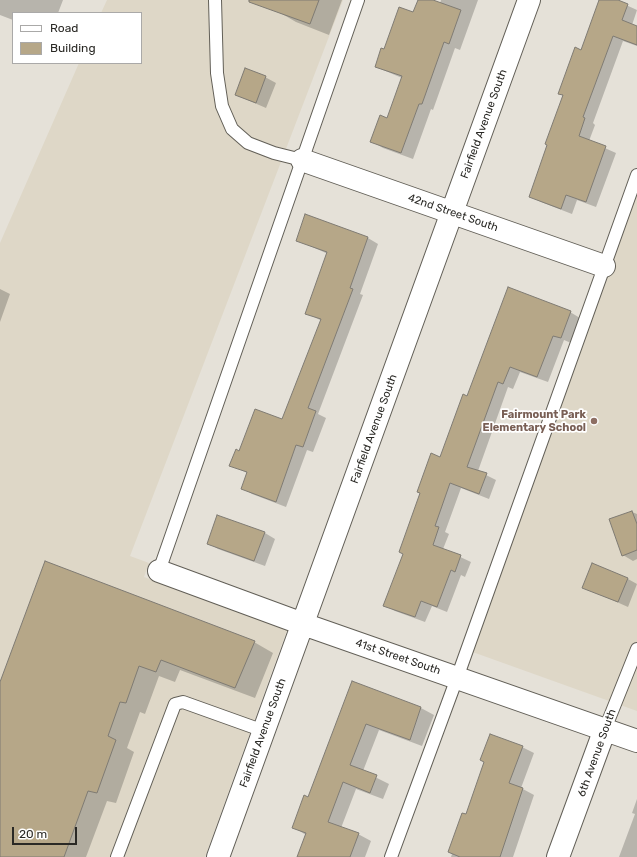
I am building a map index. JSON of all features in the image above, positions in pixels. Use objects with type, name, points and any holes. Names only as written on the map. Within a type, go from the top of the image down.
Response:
[{"type":"street","name":"Fairfield Avenue South","points":[[218,857],[529,0]]},
{"type":"street","name":"42nd Street South","points":[[302,160],[604,266]]},
{"type":"street","name":"41st Street South","points":[[159,571],[303,624],[637,741]]},
{"type":"street","name":"6th Avenue South","points":[[558,857],[605,730]]},
{"type":"lane","points":[[215,0],[217,73],[222,106],[232,129],[248,143],[274,153],[302,160]]},
{"type":"lane","points":[[159,571],[358,0]]},
{"type":"lane","points":[[391,857],[457,678],[637,175]]},
{"type":"lane","name":"6th Avenue South","points":[[605,730],[636,656]]},
{"type":"lane","points":[[117,857],[175,704],[183,702],[264,731]]},
{"type":"shaded area","points":[[107,0],[343,0],[130,556],[149,563],[144,577],[287,630],[205,857],[0,857],[0,243],[79,64],[142,64],[142,12],[101,12]]},
{"type":"shaded area","name":"Fairmount Park Elementary School","points":[[637,193],[637,711],[467,650]]},
{"type":"building","points":[[249,0],[319,0],[310,24],[249,2]]},
{"type":"building","points":[[418,0],[433,0],[461,10],[449,44],[444,42],[422,104],[419,104],[401,153],[370,142],[380,115],[387,118],[402,76],[375,67],[381,48],[384,49],[399,7],[413,12]]},
{"type":"building","points":[[599,0],[618,0],[628,4],[622,20],[637,26],[637,45],[613,36],[583,117],[585,118],[579,136],[606,146],[586,202],[566,195],[561,209],[529,197],[547,145],[545,144],[563,95],[558,94],[575,47],[581,50]]},
{"type":"building","points":[[245,68],[266,76],[256,103],[235,95]]},
{"type":"building","points":[[305,214],[368,237],[350,288],[353,289],[308,408],[316,411],[303,447],[296,445],[276,502],[241,489],[247,472],[229,466],[236,449],[239,451],[255,409],[282,419],[321,319],[305,314],[327,252],[296,241]]},
{"type":"building","points":[[508,287],[571,311],[561,338],[553,336],[537,377],[510,367],[503,384],[498,382],[467,467],[487,473],[479,494],[450,483],[435,526],[439,527],[433,545],[461,555],[455,572],[451,570],[437,607],[421,601],[415,617],[383,606],[403,554],[399,552],[420,493],[417,492],[431,453],[440,457],[463,394],[467,396]]},
{"type":"building","points":[[632,511],[637,524],[637,550],[622,556],[609,519]]},
{"type":"building","points":[[217,515],[265,532],[254,561],[207,544]]},
{"type":"building","points":[[45,561],[255,641],[235,688],[161,660],[156,672],[139,666],[126,703],[120,702],[108,736],[116,740],[97,793],[88,791],[64,857],[0,857],[0,682]]},
{"type":"building","points":[[592,563],[628,578],[618,602],[582,588]]},
{"type":"building","points":[[352,681],[421,707],[410,740],[366,724],[350,765],[377,775],[370,793],[343,782],[328,822],[359,833],[350,857],[297,857],[306,833],[292,828],[304,795],[308,797]]},
{"type":"building","points":[[490,734],[523,746],[509,783],[523,788],[500,857],[460,857],[448,852],[462,813],[466,814],[484,762],[480,760]]},
{"type":"place","name":"Fairmount Park Elementary School","points":[[594,421]]}]
